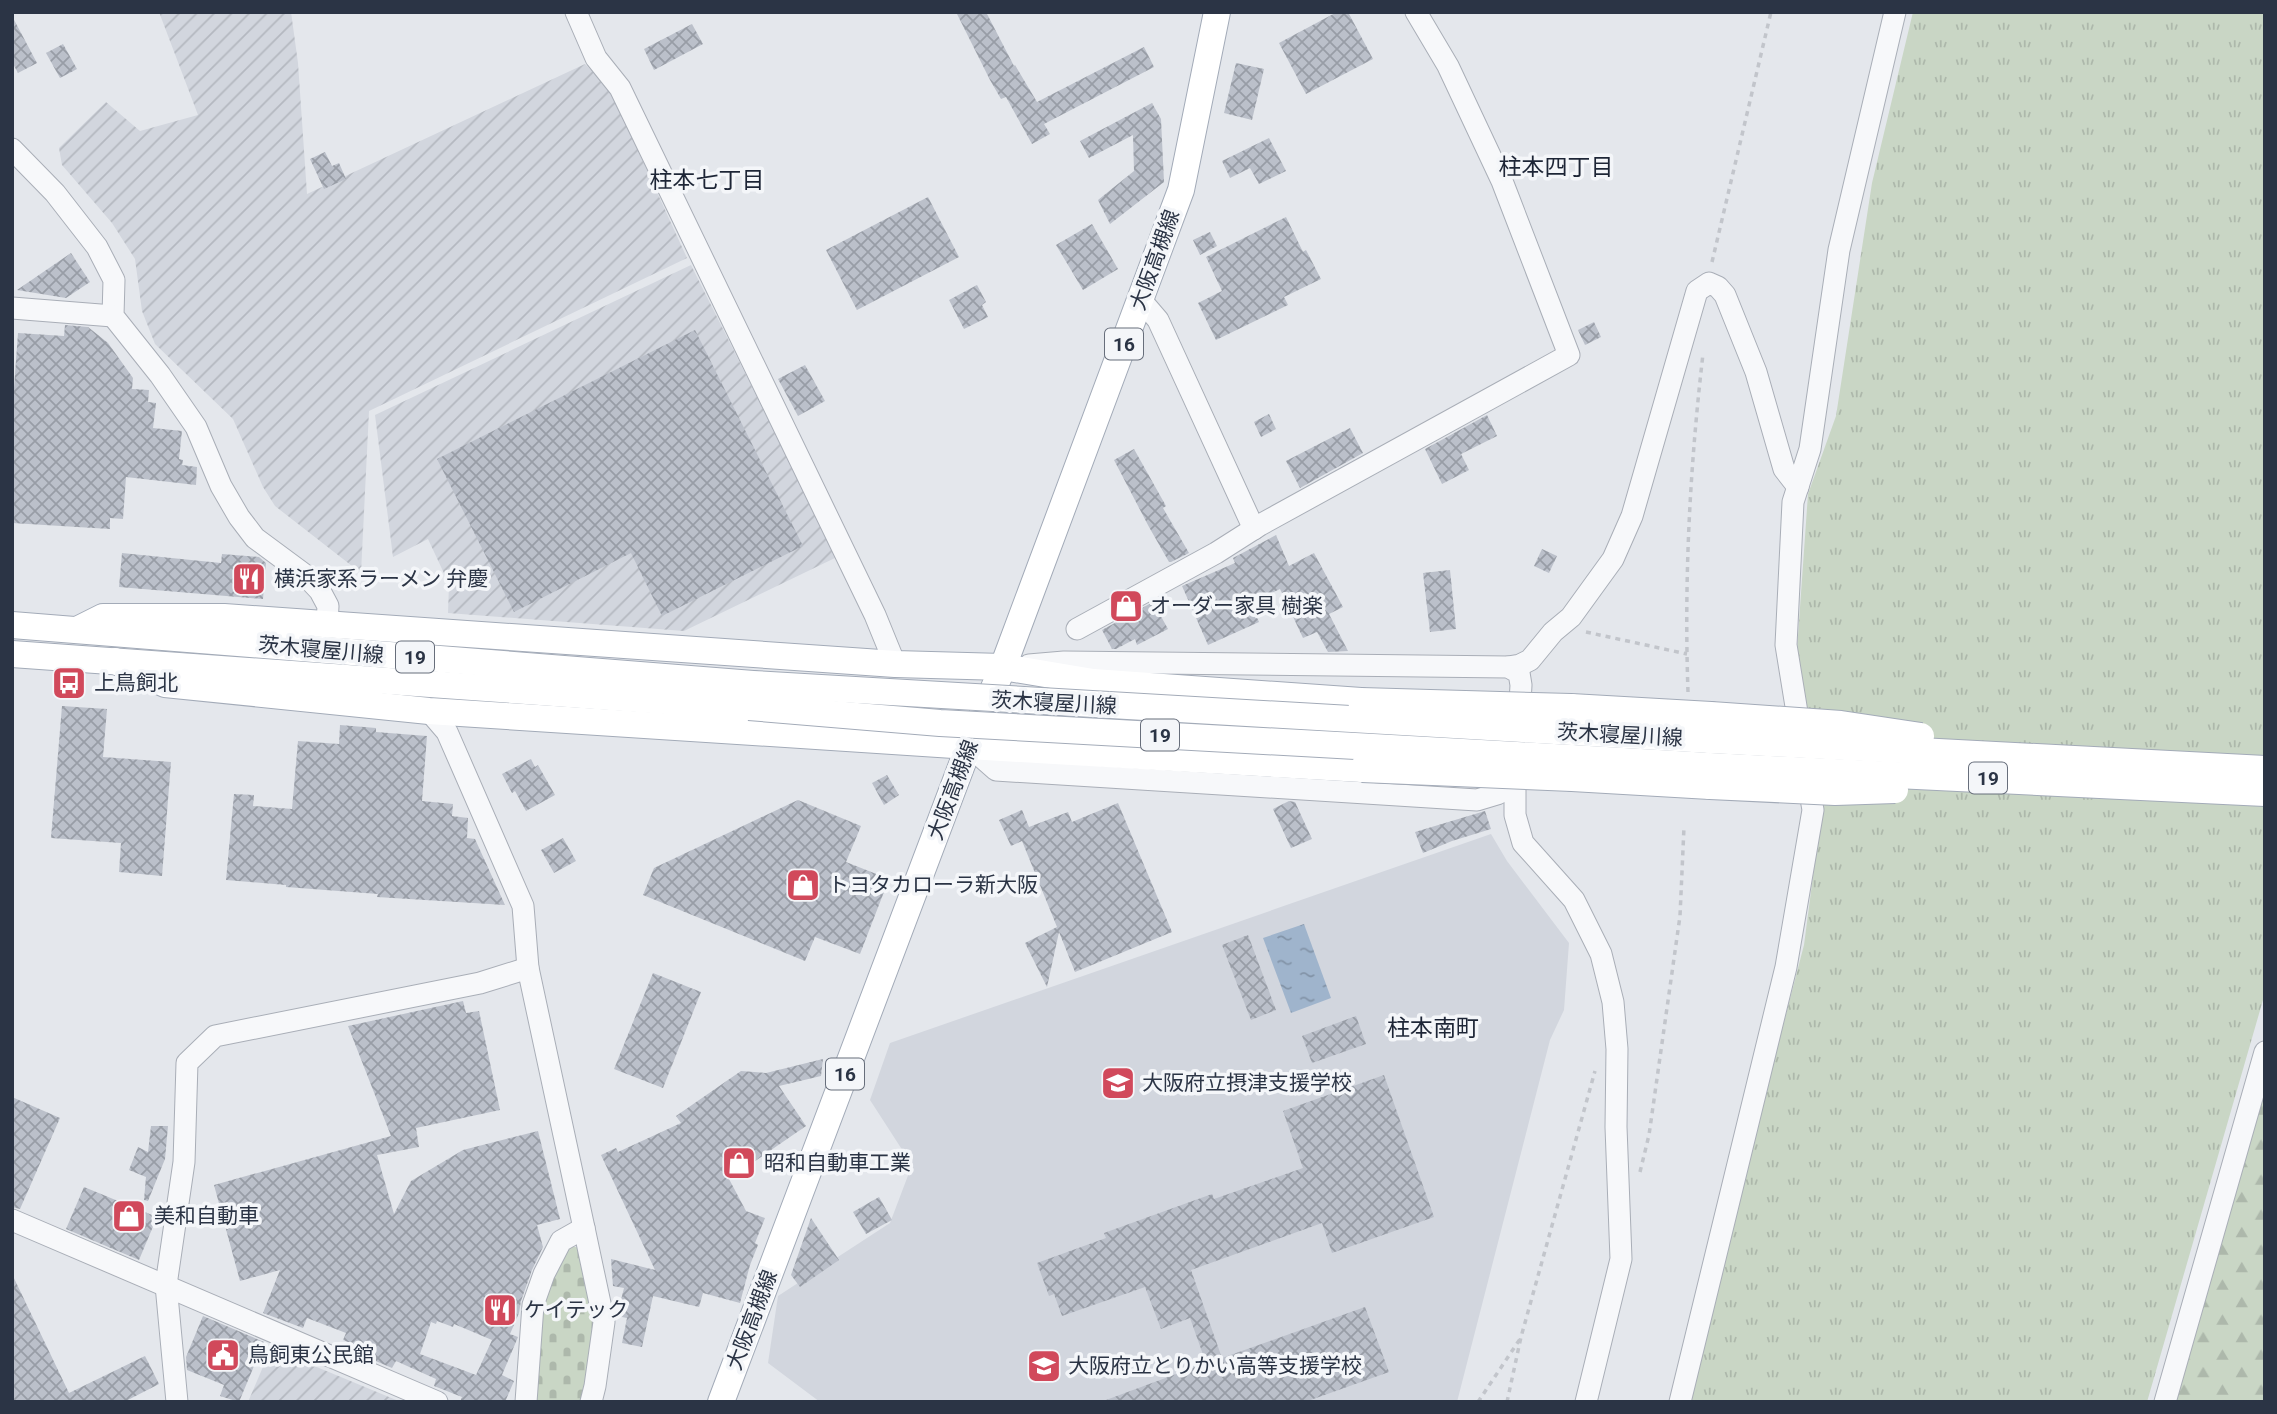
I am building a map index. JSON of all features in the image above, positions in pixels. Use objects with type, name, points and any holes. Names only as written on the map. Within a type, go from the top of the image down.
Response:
[{"type":"main road","name":"大阪高槻線","points":[[721,1402],[969,746],[1003,667],[1181,190],[1217,12]]},
{"type":"main road","points":[[77,630],[103,617],[224,617],[895,664],[1003,667],[1094,682],[1361,701],[1571,744],[1710,752],[1835,792],[2087,771]]},
{"type":"main road","name":"茨木寝屋川線","points":[[12,625],[751,696]]},
{"type":"main road","name":"茨木寝屋川線","points":[[12,654],[1710,752],[2087,771],[2265,769]]},
{"type":"main road","points":[[116,661],[165,684],[429,711],[1362,769],[1571,744]]},
{"type":"main road","name":"茨木寝屋川線","points":[[2087,771],[2265,793]]},
{"type":"street","points":[[576,12],[596,58],[620,88],[876,615],[895,664]]},
{"type":"street","points":[[1077,629],[1569,355],[1502,181],[1448,66],[1416,12]]},
{"type":"street","points":[[1680,1402],[1786,967],[1813,810],[1786,645],[1793,502],[1810,449],[1839,250],[1895,12]]},
{"type":"street","points":[[12,149],[55,193],[97,247],[114,280],[113,316],[196,427],[221,486],[239,517],[255,538],[305,575],[320,591],[328,606],[327,624]]},
{"type":"street","points":[[1003,667],[1064,662],[1508,667],[1530,660],[1559,626],[1571,617],[1613,559],[1632,516],[1697,291],[1709,282],[1725,295],[1756,372],[1784,469],[1798,487]]},
{"type":"street","points":[[1140,299],[1158,320],[1254,529]]},
{"type":"street","points":[[12,308],[113,316]]},
{"type":"street","points":[[1508,667],[1519,673],[1521,685],[1515,815],[1523,843],[1574,900],[1601,954],[1613,1002],[1618,1049],[1616,1127],[1621,1259],[1586,1402]]},
{"type":"street","points":[[429,711],[447,732],[523,906],[528,968],[604,1322],[591,1402]]},
{"type":"street","points":[[969,746],[996,770],[1477,800],[1515,785]]},
{"type":"street","points":[[177,1402],[166,1286],[184,1162],[187,1063],[215,1036],[480,983],[528,968]]},
{"type":"street","points":[[2165,1402],[2265,1052]]},
{"type":"street","points":[[12,1220],[437,1402]]},
{"type":"street","points":[[526,1402],[533,1305],[544,1274],[561,1241],[584,1228]]},
{"type":"path","points":[[1712,257],[1770,12]]},
{"type":"path","points":[[1689,699],[1688,530],[1693,439],[1703,349]]},
{"type":"path","points":[[1559,626],[1687,654]]},
{"type":"path","points":[[1639,1172],[1649,1135],[1680,916],[1684,827]]},
{"type":"path","points":[[1507,1402],[1521,1337],[1597,1061]]},
{"type":"path","points":[[1478,1402],[1521,1337]]},
{"type":"shaded area","points":[[159,12],[291,12],[298,63],[307,194],[585,64],[610,89],[687,258],[369,411],[361,573],[275,506],[263,487],[233,419],[155,344],[142,311],[135,259],[112,223],[62,165],[59,148],[106,102],[140,131],[198,115]]},
{"type":"shaded area","points":[[691,265],[837,557],[684,631],[448,613],[449,584],[428,539],[393,557],[375,415]]},
{"type":"shaded area","points":[[1491,834],[1507,861],[1569,943],[1564,1010],[1550,1040],[1457,1402],[820,1402],[768,1363],[778,1296],[890,1223],[912,1165],[870,1100],[890,1043]]},
{"type":"shaded area","points":[[271,1348],[401,1402],[248,1402]]},
{"type":"green space","points":[[1913,12],[2265,12],[2265,993],[2147,1402],[1685,1402],[1804,945],[1821,815],[1797,650],[1808,494],[1836,416],[1872,183]]},
{"type":"green space","points":[[2265,1081],[2265,1402],[2174,1402]]},
{"type":"green space","points":[[571,1246],[580,1248],[599,1325],[583,1402],[533,1402],[539,1317],[560,1254]]},
{"type":"water","points":[[1304,924],[1331,998],[1291,1013],[1263,938]]},
{"type":"building","points":[[956,12],[986,12],[1014,66],[1037,102],[1144,47],[1154,67],[1044,124],[1050,134],[1032,144],[1006,97],[1001,99],[990,80]]},
{"type":"building","points":[[1337,12],[1348,12],[1373,59],[1306,94],[1279,43]]},
{"type":"building","points":[[12,16],[37,63],[18,73],[12,62]]},
{"type":"building","points":[[692,24],[703,44],[654,70],[644,49]]},
{"type":"building","points":[[63,44],[77,69],[60,78],[46,53]]},
{"type":"building","points":[[1236,63],[1264,69],[1252,120],[1224,113]]},
{"type":"building","points":[[1152,103],[1161,119],[1164,182],[1110,224],[1098,200],[1134,171],[1133,135],[1089,158],[1080,141]]},
{"type":"building","points":[[1269,138],[1286,171],[1259,184],[1250,168],[1230,178],[1222,161]]},
{"type":"building","points":[[325,152],[332,166],[339,163],[346,179],[324,189],[310,159]]},
{"type":"building","points":[[928,197],[959,257],[857,310],[826,250]]},
{"type":"building","points":[[1286,217],[1303,252],[1306,250],[1321,279],[1284,297],[1288,305],[1216,340],[1198,303],[1222,291],[1206,257]]},
{"type":"building","points":[[1092,224],[1118,269],[1083,290],[1056,245]]},
{"type":"building","points":[[1210,232],[1217,246],[1200,255],[1193,240]]},
{"type":"building","points":[[71,253],[90,282],[66,298],[17,290]]},
{"type":"building","points":[[977,285],[986,302],[982,305],[988,317],[964,329],[949,300]]},
{"type":"building","points":[[1594,322],[1601,337],[1585,345],[1578,330]]},
{"type":"building","points":[[65,325],[88,327],[108,343],[133,378],[132,389],[149,390],[148,402],[156,403],[153,428],[182,431],[179,459],[183,460],[182,465],[197,467],[196,485],[126,477],[123,519],[110,518],[110,529],[12,523],[12,415],[18,333],[64,336]]},
{"type":"building","points":[[695,330],[803,546],[662,616],[631,553],[514,612],[437,459]]},
{"type":"building","points":[[805,365],[825,401],[798,416],[778,379]]},
{"type":"building","points":[[1269,414],[1276,429],[1261,437],[1254,422]]},
{"type":"building","points":[[1487,415],[1497,436],[1461,454],[1469,470],[1442,484],[1425,449]]},
{"type":"building","points":[[1350,428],[1363,453],[1300,488],[1286,461]]},
{"type":"building","points":[[1134,449],[1189,553],[1171,562],[1149,527],[1114,460]]},
{"type":"building","points":[[1276,535],[1289,566],[1314,553],[1343,607],[1329,614],[1348,651],[1328,652],[1317,632],[1303,638],[1280,589],[1251,603],[1259,622],[1208,645],[1182,586],[1235,563],[1233,558]]},
{"type":"building","points":[[1542,549],[1557,556],[1549,573],[1534,566]]},
{"type":"building","points":[[122,553],[221,563],[222,554],[259,557],[266,563],[263,599],[119,587]]},
{"type":"building","points":[[1450,570],[1456,629],[1430,632],[1423,573]]},
{"type":"building","points":[[1153,602],[1168,629],[1137,645],[1135,639],[1112,649],[1102,630]]},
{"type":"building","points":[[62,706],[107,709],[103,757],[171,762],[162,876],[119,872],[121,843],[51,838]]},
{"type":"building","points":[[340,725],[376,728],[376,732],[427,736],[422,801],[453,804],[452,816],[468,818],[467,838],[475,839],[505,905],[377,897],[378,894],[226,880],[234,794],[254,795],[253,806],[292,809],[298,741],[339,744]]},
{"type":"building","points":[[531,759],[535,767],[538,765],[555,795],[526,811],[502,774]]},
{"type":"building","points":[[887,775],[899,795],[884,805],[872,783]]},
{"type":"building","points":[[798,800],[861,826],[846,862],[889,879],[860,954],[815,937],[805,961],[643,895],[654,868]]},
{"type":"building","points":[[1289,801],[1295,802],[1312,839],[1291,848],[1273,809]]},
{"type":"building","points":[[1118,803],[1172,932],[1075,972],[1059,932],[1047,987],[1025,943],[1057,927],[1022,841],[1011,846],[999,820],[1022,810],[1029,827],[1068,812],[1072,822]]},
{"type":"building","points":[[1485,811],[1491,829],[1423,853],[1415,832]]},
{"type":"building","points":[[563,838],[576,861],[554,873],[541,850]]},
{"type":"building","points":[[1248,935],[1276,1010],[1251,1020],[1222,945]]},
{"type":"building","points":[[653,973],[701,992],[663,1088],[614,1069]]},
{"type":"building","points":[[463,1001],[466,1013],[479,1011],[500,1110],[416,1128],[419,1147],[377,1155],[394,1214],[411,1181],[463,1150],[538,1131],[560,1219],[537,1225],[543,1247],[532,1270],[510,1334],[518,1337],[502,1375],[514,1381],[505,1402],[460,1402],[462,1397],[434,1386],[436,1379],[396,1361],[392,1368],[371,1359],[374,1352],[343,1340],[346,1333],[307,1318],[303,1328],[263,1313],[280,1270],[240,1281],[214,1185],[391,1136],[348,1026]],"holes":[[[437,1321],[453,1327],[454,1324],[492,1340],[476,1375],[420,1354],[431,1322],[436,1324]]]},
{"type":"building","points":[[1356,1016],[1366,1044],[1312,1063],[1302,1036]]},
{"type":"building","points":[[823,1059],[821,1076],[779,1086],[806,1126],[729,1179],[746,1211],[765,1218],[755,1243],[758,1245],[740,1303],[703,1293],[699,1307],[653,1296],[642,1347],[622,1343],[627,1318],[617,1316],[624,1288],[613,1286],[611,1259],[655,1270],[601,1155],[616,1148],[618,1152],[681,1123],[676,1116],[741,1071],[766,1073]]},
{"type":"building","points":[[1384,1075],[1434,1217],[1332,1253],[1322,1223],[1191,1270],[1222,1358],[1365,1307],[1389,1372],[1305,1402],[1107,1402],[1106,1400],[1206,1363],[1190,1318],[1161,1329],[1145,1287],[1062,1316],[1054,1294],[1049,1296],[1037,1263],[1106,1238],[1104,1233],[1212,1194],[1214,1199],[1303,1168],[1283,1111]]},
{"type":"building","points":[[12,1097],[60,1118],[20,1209],[12,1207]]},
{"type":"building","points":[[151,1126],[168,1126],[165,1159],[148,1201],[144,1200],[146,1177],[129,1170],[138,1147],[148,1152]]},
{"type":"building","points":[[84,1187],[157,1217],[139,1260],[66,1229]]},
{"type":"building","points":[[879,1197],[892,1220],[866,1234],[853,1212]]},
{"type":"building","points":[[811,1218],[839,1260],[800,1287],[791,1275]]},
{"type":"building","points":[[12,1274],[69,1393],[145,1356],[159,1384],[124,1402],[12,1402]]},
{"type":"building","name":"鳥飼東公民館","points":[[203,1316],[264,1342],[239,1402],[220,1396],[224,1385],[187,1370],[186,1357]]},
{"type":"place","name":"横浜家系ラーメン 弁慶","points":[[249,579]]},
{"type":"place","name":"オーダー家具 樹楽","points":[[1126,606]]},
{"type":"place","name":"上鳥飼北","points":[[69,683]]},
{"type":"place","name":"トヨタカローラ新大阪","points":[[803,885]]},
{"type":"place","name":"大阪府立摂津支援学校","points":[[1118,1083]]},
{"type":"place","name":"昭和自動車工業","points":[[739,1163]]},
{"type":"place","name":"美和自動車","points":[[129,1216]]},
{"type":"place","name":"ケイテック","points":[[500,1310]]},
{"type":"place","name":"鳥飼東公民館","points":[[223,1355]]},
{"type":"place","name":"大阪府立とりかい高等支援学校","points":[[1044,1366]]},
{"type":"district","name":"柱本四丁目","points":[[1556,167]]},
{"type":"district","name":"柱本七丁目","points":[[707,180]]},
{"type":"district","name":"柱本南町","points":[[1433,1028]]}]
